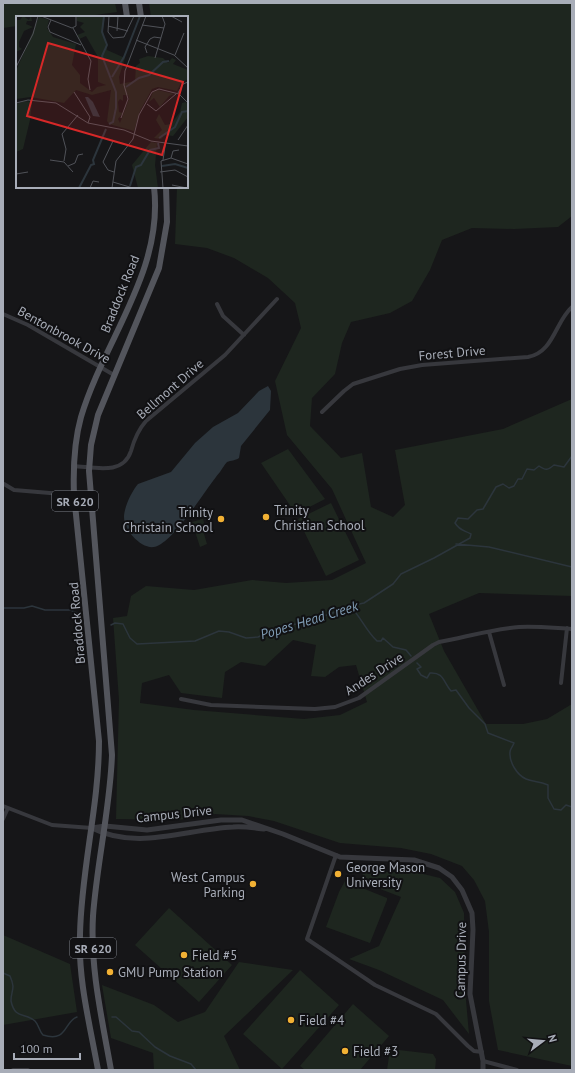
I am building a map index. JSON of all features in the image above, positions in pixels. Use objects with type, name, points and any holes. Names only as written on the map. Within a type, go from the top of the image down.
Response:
[{"type":"main road","points":[[125,3],[127,16]]},
{"type":"main road","points":[[139,3],[141,16]]},
{"type":"main road","name":"Braddock Road","points":[[98,1070],[84,998],[80,965],[80,936],[83,886],[98,779],[99,741],[74,495],[73,466],[75,443],[81,417],[100,367],[144,271],[152,234],[154,188]]},
{"type":"main road","name":"Braddock Road","points":[[111,1070],[98,997],[93,951],[93,915],[112,771],[111,737],[91,517],[89,467],[94,427],[104,399],[159,268],[167,222],[166,188]]},
{"type":"street","name":"Bellmont Drive","points":[[73,466],[115,468],[125,463],[129,458],[136,434],[146,420],[225,355],[277,299]]},
{"type":"street","points":[[217,304],[223,316],[244,334]]},
{"type":"street","name":"Forest Drive","points":[[322,412],[353,384],[400,369],[420,365],[511,358],[538,354],[550,343],[561,321],[572,307]]},
{"type":"street","name":"Bentonbrook Drive","points":[[3,314],[32,327],[114,375]]},
{"type":"street","points":[[4,484],[14,490],[74,495]]},
{"type":"street","name":"Andes Drive","points":[[181,698],[211,705],[307,709],[335,707],[359,698],[433,645],[489,632],[538,626],[572,629]]},
{"type":"street","points":[[561,683],[567,628]]},
{"type":"street","points":[[489,632],[504,685]]},
{"type":"street","points":[[3,806],[52,825],[92,828]]},
{"type":"street","points":[[3,819],[8,808]]},
{"type":"street","name":"Campus Drive","points":[[92,828],[105,826],[147,830],[232,819],[249,821],[336,855],[351,859],[424,862],[446,872],[462,890],[470,904],[473,922],[470,994],[482,1052],[483,1070]]},
{"type":"street","name":"Campus Drive","points":[[92,828],[104,834],[149,838],[233,827],[272,829]]},
{"type":"street","points":[[336,855],[307,939],[375,985],[436,1014],[474,1051],[482,1052]]},
{"type":"street","points":[[483,1061],[517,1070]]},
{"type":"street","points":[[13,1070],[28,1070]]},
{"type":"shaded area","points":[[3,3],[115,3],[117,12],[88,16],[16,16],[16,26],[3,28]]},
{"type":"shaded area","points":[[149,3],[572,3],[572,216],[558,227],[514,229],[472,228],[442,240],[430,270],[412,301],[390,313],[351,322],[342,343],[335,374],[312,398],[310,426],[341,458],[362,453],[371,507],[393,517],[405,505],[395,450],[503,429],[572,399],[572,596],[479,593],[429,614],[444,651],[486,724],[523,724],[547,719],[572,704],[572,1066],[498,1050],[489,1001],[489,932],[485,901],[474,880],[462,866],[431,854],[401,848],[340,843],[274,821],[248,816],[215,814],[178,820],[116,819],[119,700],[113,618],[127,616],[131,596],[146,586],[194,590],[252,580],[286,583],[332,580],[366,563],[332,489],[287,435],[275,381],[301,328],[295,303],[268,278],[234,258],[207,248],[175,244],[177,188],[188,188],[188,16],[151,16]],"holes":[[[293,640],[316,645],[311,676],[325,677],[339,667],[356,665],[367,702],[340,715],[304,719],[194,710],[140,703],[142,683],[169,675],[181,693],[222,698],[225,672],[241,662],[265,666]]]},
{"type":"shaded area","points":[[268,386],[271,391],[270,410],[241,446],[239,458],[227,462],[180,526],[171,536],[154,547],[144,545],[134,538],[127,527],[124,517],[129,499],[138,484],[171,472],[195,443],[213,427],[238,413],[259,391]]},
{"type":"shaded area","points":[[288,449],[325,499],[296,514],[261,463]]},
{"type":"shaded area","points":[[331,503],[359,560],[326,576],[298,519]]},
{"type":"shaded area","points":[[203,519],[207,533],[204,534],[207,544],[200,547],[192,522]]},
{"type":"shaded area","points":[[363,871],[419,873],[440,878],[455,892],[464,913],[465,989],[469,1034],[443,1000],[379,970],[349,959],[379,946],[401,897],[362,882]]},
{"type":"shaded area","points":[[345,881],[387,898],[370,943],[326,927],[339,892]]},
{"type":"shaded area","name":"Field #5","points":[[169,908],[232,965],[199,1002],[135,945]]},
{"type":"shaded area","points":[[3,935],[70,964],[77,1012],[3,1025]]},
{"type":"shaded area","points":[[239,962],[293,970],[224,1036],[240,1070],[154,1070],[153,1053],[111,1038],[102,985],[154,1005],[178,1022],[205,1012]]},
{"type":"shaded area","name":"Field #4","points":[[300,970],[339,1005],[282,1069],[243,1034]]},
{"type":"shaded area","name":"Field #3","points":[[353,1004],[389,1036],[360,1070],[305,1070],[300,1066]]},
{"type":"shaded area","points":[[390,1049],[433,1054],[436,1059],[435,1070],[387,1070]]},
{"type":"waterway","name":"Popes Head Creek","points":[[111,625],[115,623],[123,624],[130,638],[137,644],[195,641],[219,631],[229,632],[246,638],[258,637],[285,625],[297,624],[350,606],[364,603],[393,584],[401,574],[470,538],[471,534],[460,529],[455,523],[458,518],[468,519],[477,510],[483,509],[496,487],[503,484],[509,488],[514,486],[518,479],[522,479],[527,469],[534,470],[539,466],[543,469],[547,469],[554,465],[564,467],[572,456]]},
{"type":"waterway","name":"Popes Head Creek","points":[[456,544],[489,547],[572,567]]},
{"type":"waterway","name":"Popes Head Creek","points":[[3,608],[24,608],[32,606],[45,610],[71,610],[78,614]]},
{"type":"waterway","points":[[350,606],[377,641],[381,641],[383,638],[393,647],[406,650],[411,656]]},
{"type":"waterway","points":[[417,663],[421,667],[417,669],[421,675],[427,678],[430,673],[438,674],[443,678],[451,691],[456,690],[469,708],[485,724],[488,733],[514,743],[510,751],[514,768],[526,779],[548,785],[548,798],[554,809],[561,810],[566,805],[572,807]]},
{"type":"waterway","points":[[3,973],[10,976],[12,981],[13,987],[11,1001],[15,1011],[35,1021],[43,1035],[51,1037],[61,1034],[73,1019],[77,1017]]},
{"type":"waterway","points":[[112,1017],[116,1017],[132,1031],[139,1032],[155,1047],[170,1056],[191,1064],[196,1070]]},
{"type":"place","name":"Trinity Christian School","points":[[266,517]]},
{"type":"place","name":"Trinity Christain School","points":[[221,519]]},
{"type":"place","name":"George Mason University","points":[[338,874]]},
{"type":"place","name":"West Campus Parking","points":[[253,884]]},
{"type":"place","name":"Field #5","points":[[184,955]]},
{"type":"place","name":"GMU Pump Station","points":[[110,972]]},
{"type":"place","name":"Field #4","points":[[291,1020]]},
{"type":"place","name":"Field #3","points":[[345,1051]]}]
